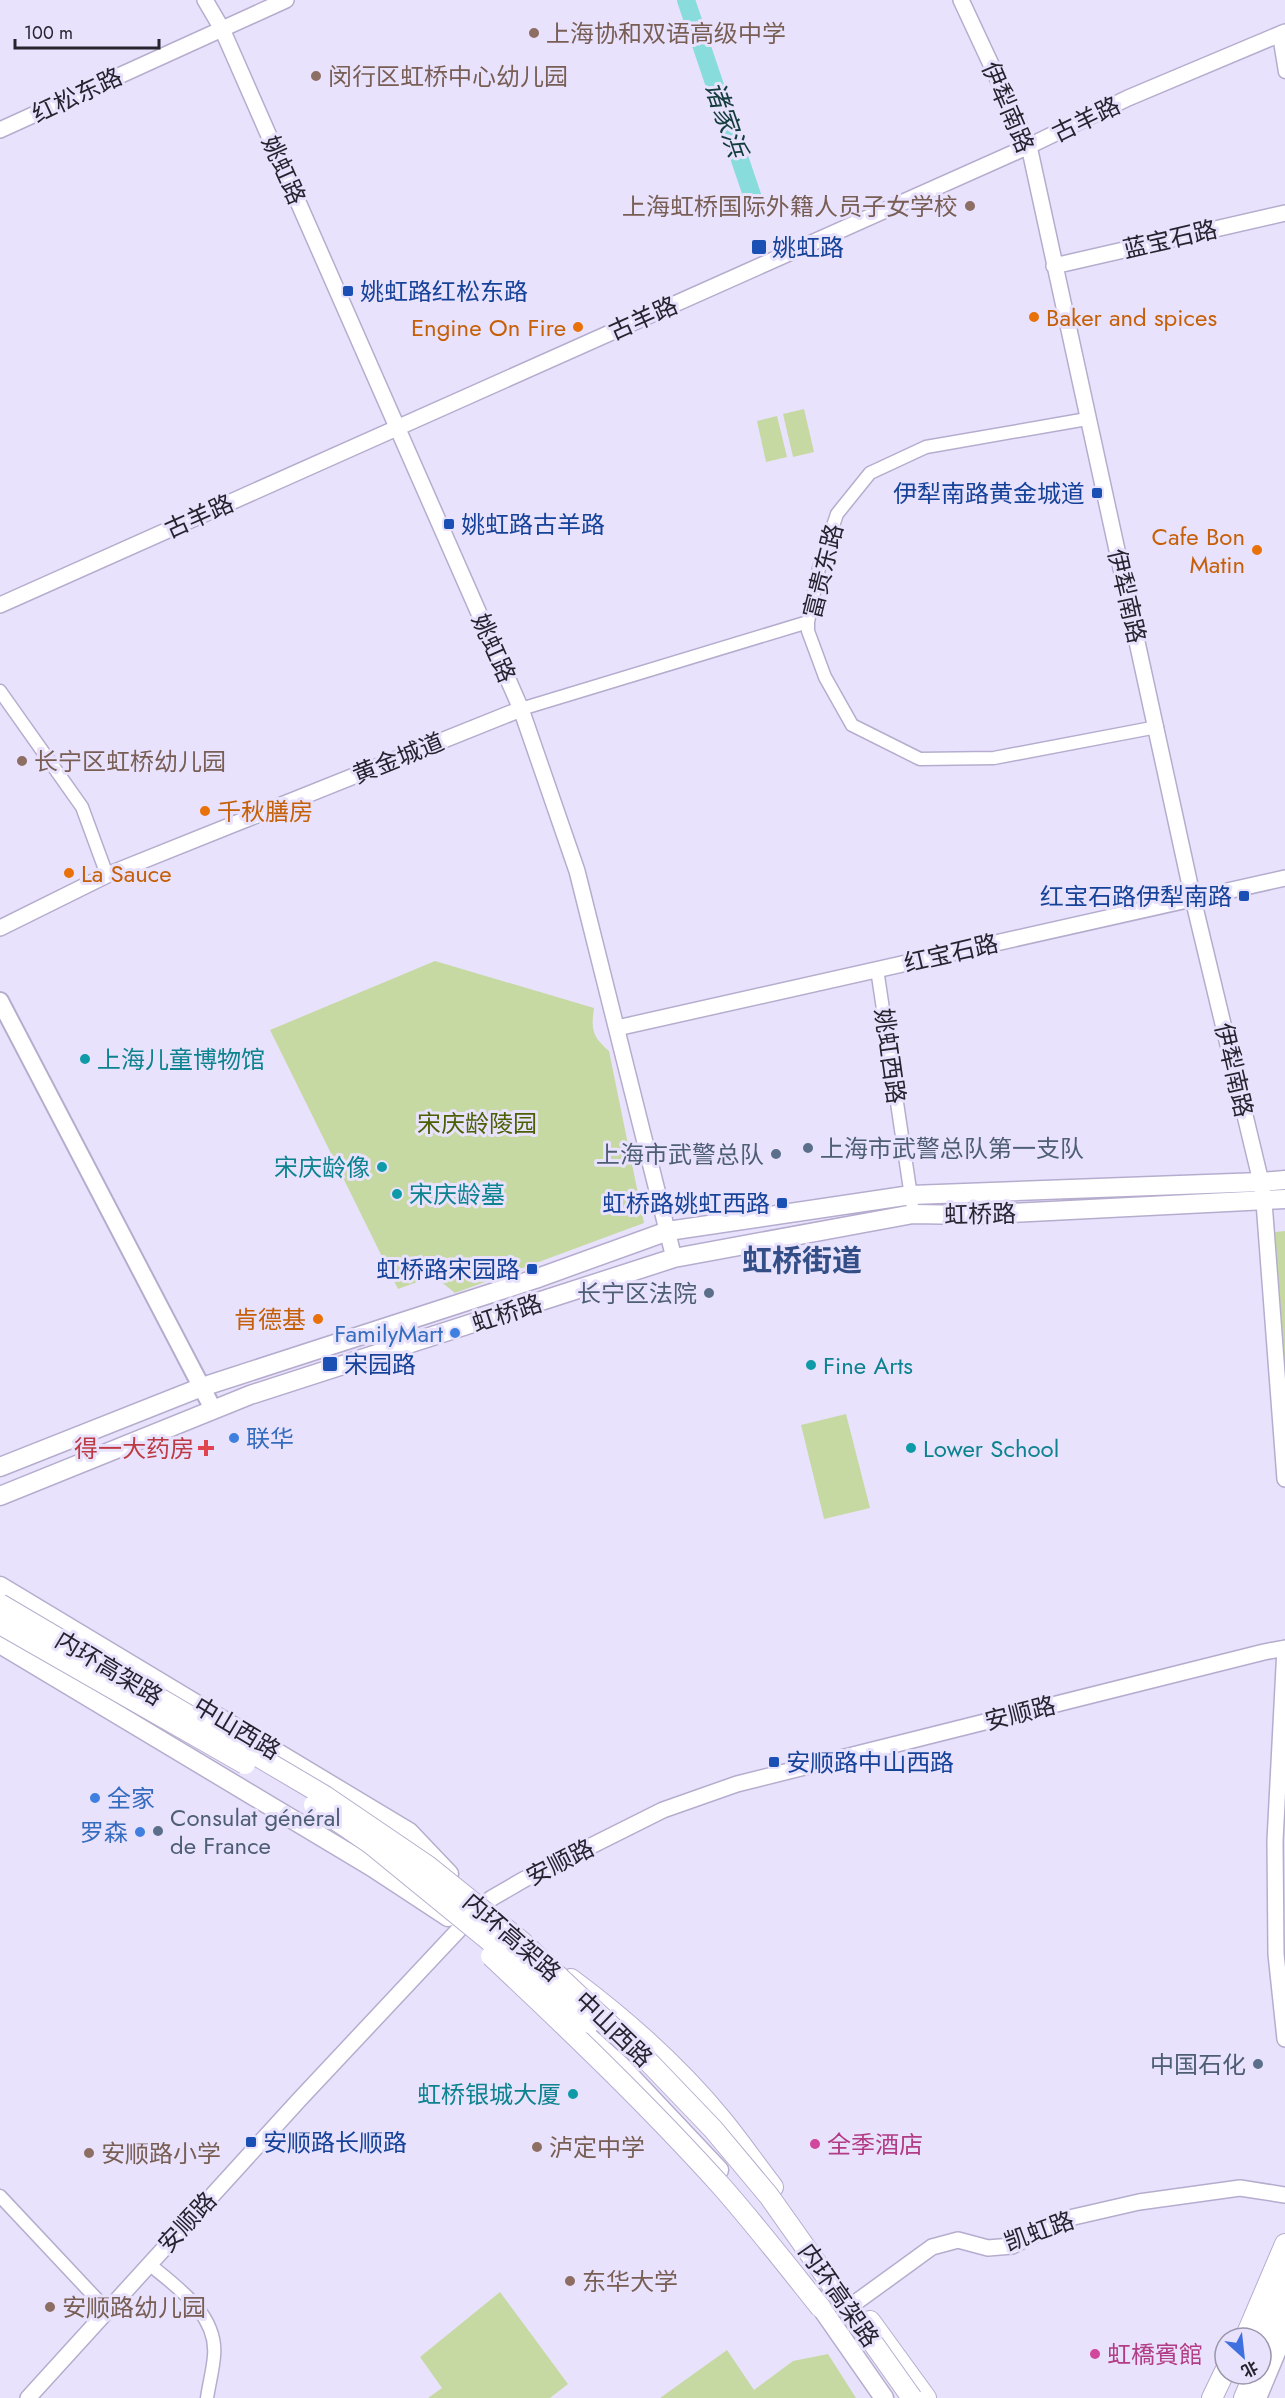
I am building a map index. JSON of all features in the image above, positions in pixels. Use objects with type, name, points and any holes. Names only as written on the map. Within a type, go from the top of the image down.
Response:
[{"type":"highway","name":"内环高架路","points":[[0,1604],[362,1820],[428,1866],[520,1941],[644,2057],[713,2129],[769,2196],[911,2398]]},
{"type":"highway","name":"内环高架路","points":[[0,1624],[327,1813],[371,1844],[634,2060],[763,2206],[899,2398]]},
{"type":"highway","points":[[371,1844],[536,1998],[677,2139],[724,2190],[821,2308]]},
{"type":"highway","points":[[520,1941],[608,2006],[659,2052],[721,2119],[776,2191],[848,2308]]},
{"type":"highway","points":[[769,2196],[870,2320],[926,2398]]},
{"type":"highway","points":[[1248,2326],[1280,2271],[1285,2244]]},
{"type":"highway","points":[[1273,2331],[1285,2303]]},
{"type":"main road","points":[[0,1001],[213,1409]]},
{"type":"main road","name":"虹桥路","points":[[0,1467],[202,1387],[535,1279],[668,1231],[911,1196],[1285,1180]]},
{"type":"main road","name":"虹桥路","points":[[1,1496],[213,1409],[674,1258],[913,1214],[970,1215],[1264,1202],[1285,1199]]},
{"type":"main road","name":"中山西路","points":[[0,1586],[409,1832],[480,1907],[601,2014],[696,2111],[750,2177],[848,2308],[911,2398]]},
{"type":"main road","name":"中山西路","points":[[0,1644],[372,1867],[464,1926],[620,2065],[727,2178],[884,2398]]},
{"type":"main road","points":[[1246,2326],[1285,2230]]},
{"type":"main road","points":[[1263,2326],[1280,2271]]},
{"type":"main road","points":[[1270,2326],[1285,2292]]},
{"type":"main road","points":[[1257,2398],[1285,2331]]},
{"type":"street","name":"姚虹路","points":[[205,0],[222,29],[521,709],[577,871],[674,1258]]},
{"type":"street","name":"红松东路","points":[[0,130],[286,0]]},
{"type":"street","name":"伊犁南路","points":[[961,0],[1029,146],[1194,899],[1261,1182],[1285,1479]]},
{"type":"street","name":"古羊路","points":[[0,605],[1029,146],[1128,98],[1282,34]]},
{"type":"street","points":[[1282,34],[1285,72]]},
{"type":"street","name":"蓝宝石路","points":[[1054,266],[1285,213]]},
{"type":"street","name":"富贵东路","points":[[1087,419],[926,447],[870,473],[837,514],[819,568],[808,631],[825,676],[852,725],[920,759],[994,758],[1156,727]]},
{"type":"street","name":"黄金城道","points":[[0,927],[107,875],[521,709],[808,622]]},
{"type":"street","points":[[0,691],[82,807],[107,875]]},
{"type":"street","name":"红宝石路","points":[[617,1028],[1285,878]]},
{"type":"street","name":"姚虹西路","points":[[878,969],[913,1214]]},
{"type":"street","points":[[1285,1648],[1275,1841],[1276,1954],[1285,2039]]},
{"type":"street","name":"安顺路","points":[[28,2398],[307,2091],[480,1907],[492,1898],[523,1880],[663,1810],[737,1784],[1253,1654],[1285,1648]]},
{"type":"street","name":"凯虹路","points":[[848,2308],[932,2247],[958,2240],[988,2248],[1012,2246],[1065,2219],[1139,2202],[1240,2188],[1285,2195]]},
{"type":"street","points":[[0,2196],[107,2310]]},
{"type":"street","points":[[148,2264],[180,2290],[198,2309],[208,2325],[214,2344],[214,2355],[207,2398]]},
{"type":"green space","points":[[804,409],[814,452],[793,457],[783,414]]},
{"type":"green space","points":[[777,416],[787,457],[766,462],[757,421]]},
{"type":"green space","name":"宋庆龄陵园","points":[[435,961],[594,1008],[594,1032],[609,1051],[644,1223],[455,1293],[434,1276],[398,1289],[270,1030]]},
{"type":"green space","points":[[1285,1231],[1285,1369],[1275,1232]]},
{"type":"green space","points":[[846,1414],[870,1508],[824,1519],[801,1425]]},
{"type":"green space","points":[[500,2292],[568,2384],[550,2398],[428,2398],[442,2388],[420,2357]]},
{"type":"green space","points":[[727,2350],[754,2390],[793,2361],[828,2354],[856,2398],[660,2398]]},
{"type":"waterway","name":"诸家浜","points":[[686,0],[755,204]]},
{"type":"place","name":"上海协和双语高级中学","points":[[534,33]]},
{"type":"place","name":"闵行区虹桥中心幼儿园","points":[[316,76]]},
{"type":"place","name":"上海虹桥国际外籍人员子女学校","points":[[970,206]]},
{"type":"place","name":"姚虹路","points":[[759,247]]},
{"type":"place","name":"姚虹路红松东路","points":[[348,291]]},
{"type":"place","name":"Baker and spices","points":[[1034,317]]},
{"type":"place","name":"Engine On Fire","points":[[578,327]]},
{"type":"place","name":"伊犁南路黄金城道","points":[[1097,493]]},
{"type":"place","name":"姚虹路古羊路","points":[[449,524]]},
{"type":"place","name":"Cafe Bon Matin","points":[[1257,550]]},
{"type":"place","name":"长宁区虹桥幼儿园","points":[[22,761]]},
{"type":"place","name":"千秋膳房","points":[[205,811]]},
{"type":"place","name":"La Sauce","points":[[69,873]]},
{"type":"place","name":"红宝石路伊犁南路","points":[[1244,896]]},
{"type":"place","name":"上海儿童博物馆","points":[[85,1059]]},
{"type":"place","name":"上海市武警总队第一支队","points":[[808,1148]]},
{"type":"place","name":"上海市武警总队","points":[[776,1154]]},
{"type":"place","name":"宋庆龄像","points":[[382,1167]]},
{"type":"place","name":"宋庆龄墓","points":[[397,1194]]},
{"type":"place","name":"虹桥路姚虹西路","points":[[782,1203]]},
{"type":"place","name":"虹桥路宋园路","points":[[532,1269]]},
{"type":"place","name":"长宁区法院","points":[[709,1293]]},
{"type":"place","name":"肯德基","points":[[318,1319]]},
{"type":"place","name":"FamilyMart","points":[[455,1333]]},
{"type":"place","name":"宋园路","points":[[330,1364]]},
{"type":"place","name":"Fine Arts","points":[[811,1365]]},
{"type":"place","name":"联华","points":[[234,1438]]},
{"type":"place","name":"得一大药房","points":[[206,1448]]},
{"type":"place","name":"Lower School","points":[[911,1448]]},
{"type":"place","name":"安顺路中山西路","points":[[774,1762]]},
{"type":"place","name":"全家","points":[[95,1798]]},
{"type":"place","name":"Consulat général de France","points":[[158,1831]]},
{"type":"place","name":"罗森","points":[[140,1832]]},
{"type":"place","name":"中国石化","points":[[1258,2064]]},
{"type":"place","name":"虹桥银城大厦","points":[[573,2094]]},
{"type":"place","name":"安顺路长顺路","points":[[251,2142]]},
{"type":"place","name":"全季酒店","points":[[815,2144]]},
{"type":"place","name":"泸定中学","points":[[537,2147]]},
{"type":"place","name":"安顺路小学","points":[[89,2153]]},
{"type":"place","name":"东华大学","points":[[570,2281]]},
{"type":"place","name":"安顺路幼儿园","points":[[50,2307]]},
{"type":"place","name":"虹橋賓館","points":[[1095,2354]]},
{"type":"district","name":"虹桥街道","points":[[802,1260]]}]
